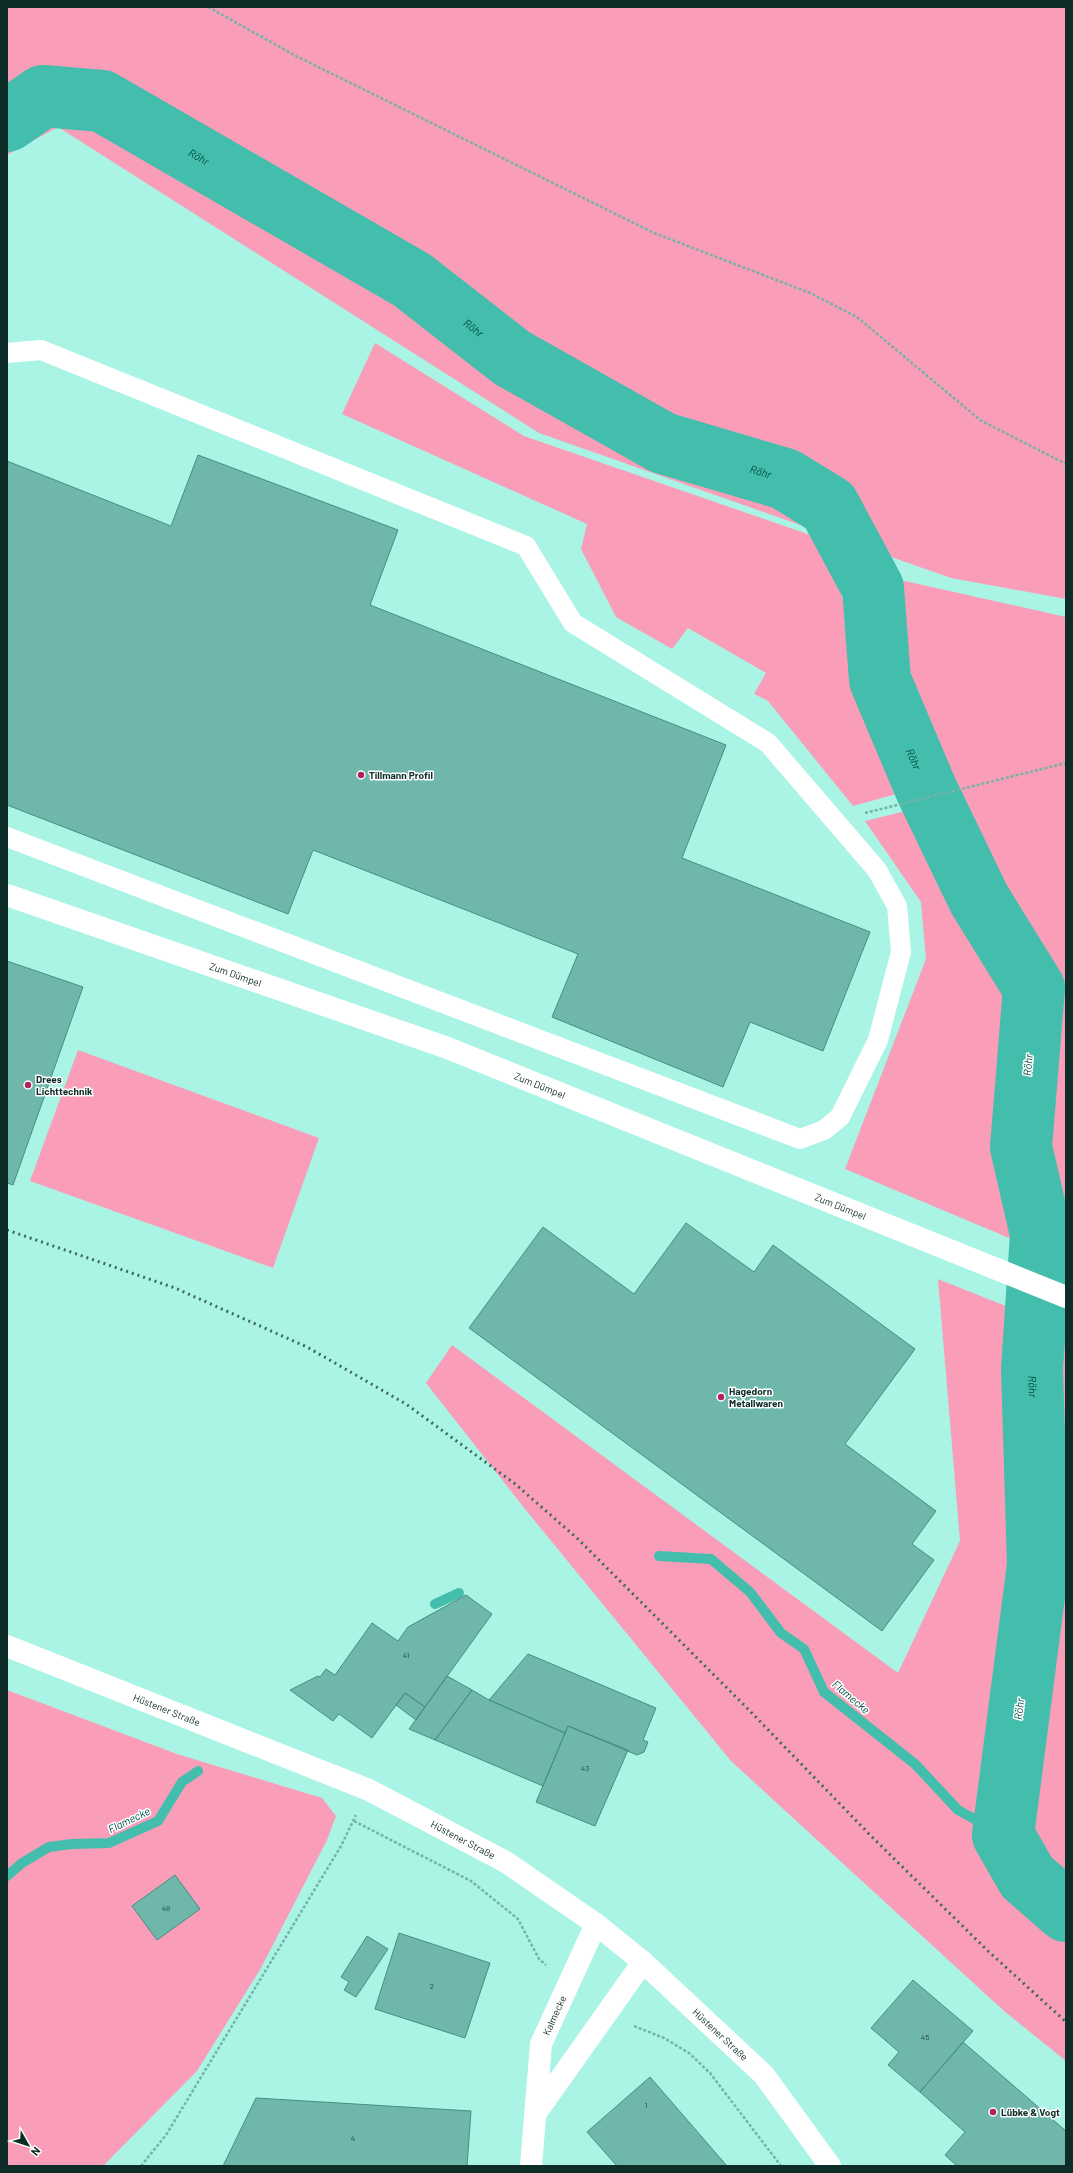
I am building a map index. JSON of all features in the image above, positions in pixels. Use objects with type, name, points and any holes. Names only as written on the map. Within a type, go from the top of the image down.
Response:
[{"type":"street","name":"Zum Dümpel","points":[[7,894],[445,1047],[1066,1297]]},
{"type":"street","name":"Hüstener Straße","points":[[7,1646],[369,1790],[506,1862],[596,1924],[643,1962],[764,2075],[830,2166]]},
{"type":"street","name":"Kalmecke","points":[[531,2166],[541,2044],[596,1924]]},
{"type":"street","name":"Kalmecke","points":[[536,2114],[643,1962]]},
{"type":"lane","points":[[7,353],[41,350],[526,546],[573,623],[768,743],[877,870],[897,906],[902,952],[878,1040],[840,1117],[824,1130],[800,1139],[7,837]]},
{"type":"path","points":[[208,7],[296,56],[654,233],[810,293],[856,317],[980,420],[1066,464]]},
{"type":"path","points":[[863,813],[1066,763]]},
{"type":"path","points":[[141,2166],[166,2135],[276,1954],[341,1846],[369,1790]]},
{"type":"shaded area","points":[[7,7],[1066,7],[1066,599],[951,578],[539,433],[58,127],[7,155]]},
{"type":"shaded area","points":[[375,343],[524,436],[825,540],[900,793],[853,806],[768,701],[754,694],[766,673],[688,628],[672,649],[616,617],[581,549],[587,524],[342,414]]},
{"type":"shaded area","points":[[851,569],[1066,617],[1066,1262],[845,1169],[926,959],[921,902],[865,821],[926,806]]},
{"type":"shaded area","points":[[78,1050],[319,1138],[273,1268],[30,1181]]},
{"type":"shaded area","points":[[938,1279],[1066,1330],[1066,2061],[1004,2011],[731,1761],[525,1509],[426,1383],[452,1345],[898,1673],[960,1541]]},
{"type":"shaded area","points":[[7,1690],[177,1754],[322,1798],[336,1816],[327,1840],[261,1968],[197,2071],[103,2166],[7,2166]]},
{"type":"building","name":"Tillmann Profil","points":[[198,455],[398,530],[370,605],[726,745],[682,858],[870,932],[823,1051],[750,1022],[723,1087],[552,1017],[578,954],[313,850],[288,914],[7,805],[7,461],[171,526]]},
{"type":"building","name":"Drees Lichttechnik","points":[[7,961],[83,987],[13,1185],[7,1183]]},
{"type":"building","name":"Hagedorn Metallwaren","points":[[686,1223],[754,1272],[773,1245],[915,1349],[845,1444],[936,1511],[912,1544],[934,1560],[882,1631],[469,1328],[543,1227],[634,1294]]},
{"type":"building","points":[[466,1595],[492,1614],[425,1707],[405,1693],[372,1738],[339,1714],[333,1721],[290,1690],[318,1676],[320,1677],[326,1669],[335,1675],[372,1623],[398,1641],[408,1627]]},
{"type":"building","points":[[528,1654],[656,1708],[643,1740],[648,1742],[644,1752],[637,1755],[568,1726],[565,1733],[489,1700]]},
{"type":"building","points":[[447,1676],[472,1690],[435,1740],[409,1729]]},
{"type":"building","points":[[472,1690],[489,1700],[565,1733],[543,1786],[435,1740]]},
{"type":"building","points":[[405,1693],[425,1707],[416,1720],[396,1705]]},
{"type":"building","points":[[568,1726],[628,1750],[595,1826],[536,1802]]},
{"type":"building","points":[[175,1875],[200,1909],[157,1940],[132,1906]]},
{"type":"building","points":[[399,1933],[490,1963],[465,2038],[375,2009]]},
{"type":"building","points":[[367,1936],[388,1949],[356,1997],[344,1990],[349,1982],[341,1977]]},
{"type":"building","points":[[913,1980],[973,2031],[920,2092],[888,2065],[899,2052],[871,2028]]},
{"type":"building","name":"Lübke & Vogt","points":[[963,2042],[1066,2131],[1066,2166],[957,2166],[945,2155],[965,2132],[920,2092]]},
{"type":"building","points":[[650,2077],[727,2166],[617,2166],[587,2132]]},
{"type":"building","points":[[256,2098],[471,2111],[467,2166],[223,2166]]},
{"type":"waterway","name":"Röhr","points":[[7,121],[43,96],[102,101],[412,280],[512,358],[663,443],[785,479],[829,506],[873,588],[880,680],[926,789],[979,899],[1034,988],[1021,1147],[1041,1234],[1032,1369],[1038,1565],[1003,1835],[1027,1877],[1066,1911]]},
{"type":"waterway","name":"Flamecke","points":[[659,1556],[711,1559],[750,1592],[781,1633],[804,1649],[824,1692],[915,1764],[958,1810],[1003,1835]]},
{"type":"waterway","name":"Flamecke","points":[[435,1604],[459,1593]]},
{"type":"waterway","name":"Flamecke","points":[[7,1876],[22,1863],[49,1847],[72,1844],[109,1843],[158,1821],[182,1782],[198,1771]]},
{"type":"railway","points":[[7,1230],[175,1288],[307,1347],[406,1404],[514,1483],[578,1539],[748,1709],[871,1836],[988,1951],[1066,2022]]},
{"type":"place","name":"Tillmann Profil","points":[[361,775]]},
{"type":"place","name":"Drees Lichttechnik","points":[[28,1085]]},
{"type":"place","name":"Hagedorn Metallwaren","points":[[721,1397]]},
{"type":"place","name":"Lübke & Vogt","points":[[993,2112]]}]
